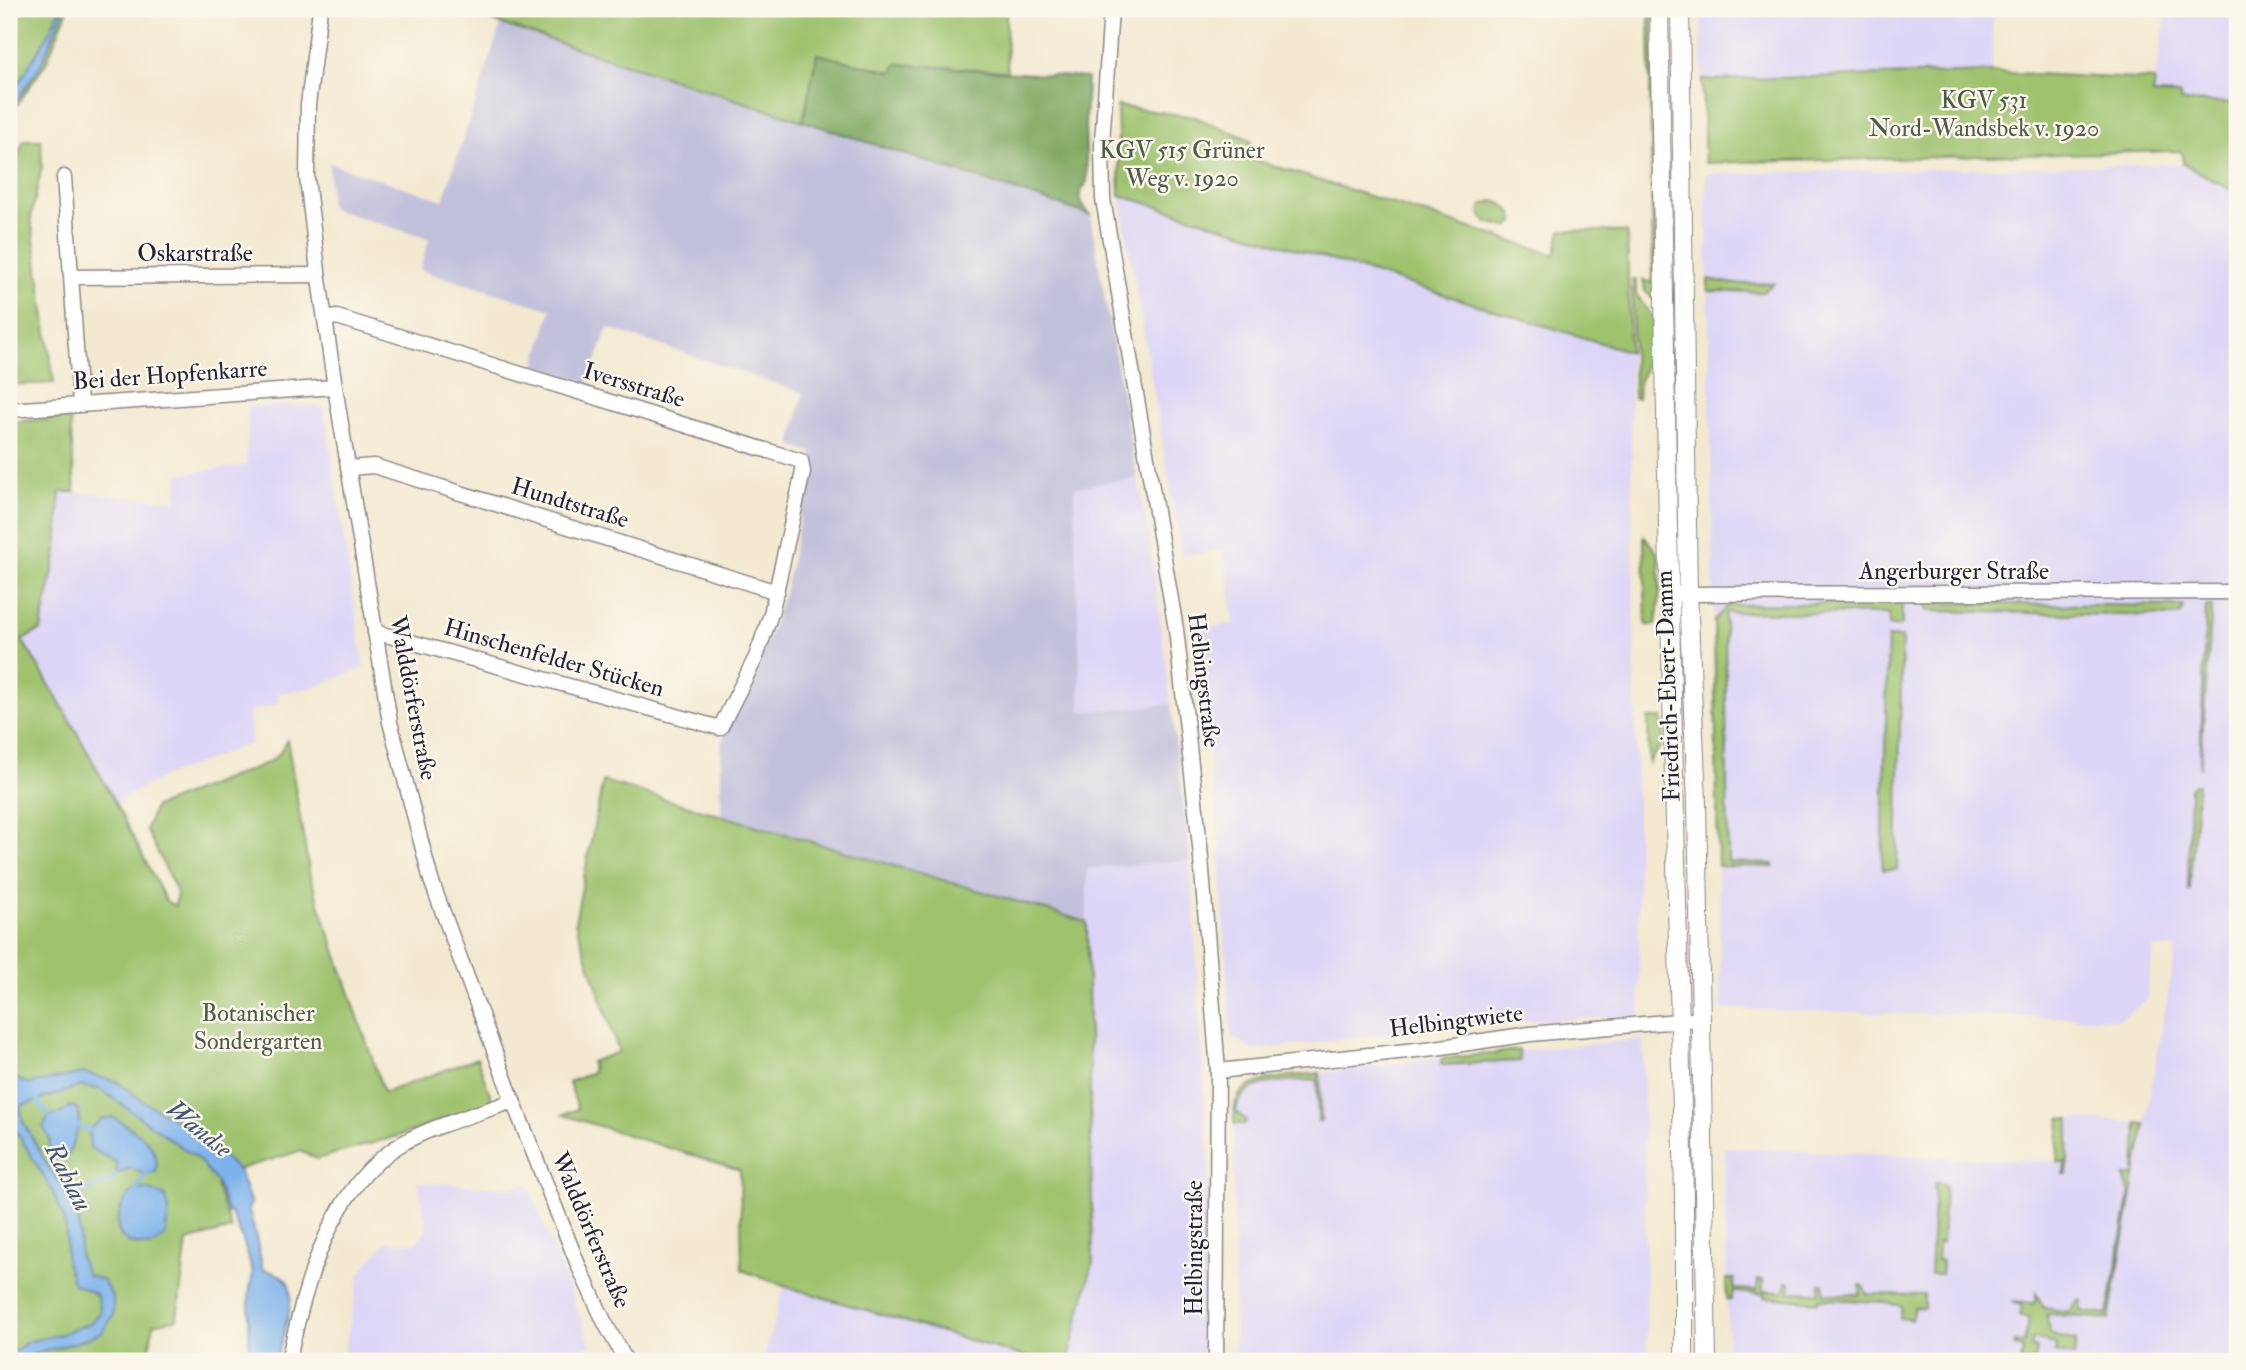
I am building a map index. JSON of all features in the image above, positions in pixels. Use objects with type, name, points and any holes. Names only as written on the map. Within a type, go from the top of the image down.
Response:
[{"type":"main road","name":"Friedrich-Ebert-Damm","points":[[1659,9],[1679,594],[1697,803],[1707,1361]]},
{"type":"main road","name":"Friedrich-Ebert-Damm","points":[[1680,9],[1680,1021],[1684,1361]]},
{"type":"street","name":"Walddörferstraße","points":[[320,9],[308,105],[307,178],[335,387],[390,722],[431,880],[513,1101],[579,1268],[604,1324],[625,1361]]},
{"type":"street","name":"Helbingstraße","points":[[1111,9],[1102,143],[1103,200],[1176,629],[1200,846],[1218,1071],[1216,1361]]},
{"type":"street","points":[[64,177],[80,404]]},
{"type":"street","name":"Oskarstraße","points":[[72,277],[318,275]]},
{"type":"street","name":"Iversstraße","points":[[325,319],[337,317],[801,461],[803,472],[777,592]]},
{"type":"street","name":"Bei der Hopfenkarre","points":[[9,410],[335,387]]},
{"type":"street","name":"Hundtstraße","points":[[348,468],[374,466],[777,592]]},
{"type":"street","name":"Hinschenfelder Stücken","points":[[375,632],[720,728],[756,657],[777,592]]},
{"type":"street","name":"Angerburger Straße","points":[[1679,594],[2237,592]]},
{"type":"street","name":"Helbingtwiete","points":[[1218,1071],[1435,1048],[1530,1034],[1701,1019]]},
{"type":"street","points":[[288,1361],[311,1270],[348,1197],[367,1172],[402,1143],[513,1101]]},
{"type":"shaded area","points":[[1701,9],[1993,9],[1992,72],[1702,80]]},
{"type":"shaded area","points":[[2167,9],[2237,9],[2237,103],[2179,101],[2180,96],[2152,94]]},
{"type":"shaded area","points":[[501,24],[1090,215],[1137,478],[1074,487],[1081,712],[1171,704],[1190,860],[1087,869],[1087,922],[721,817],[721,743],[773,627],[786,587],[813,453],[791,445],[803,393],[608,328],[588,383],[535,366],[551,310],[420,270],[429,239],[330,208],[329,163],[443,200]]},
{"type":"shaded area","points":[[2183,164],[2237,193],[2237,1234],[2232,1247],[2237,1277],[2237,1361],[1728,1361],[1724,1148],[2057,1162],[2060,1118],[2145,1123],[2176,948],[2154,948],[2146,1001],[2120,1019],[1721,1009],[1706,174]]},
{"type":"shaded area","points":[[1120,195],[1630,352],[1640,1016],[1483,1023],[1252,1050],[1231,1035],[1218,824],[1194,629],[1234,624],[1224,550],[1182,556]]},
{"type":"shaded area","points":[[317,405],[324,408],[364,668],[314,687],[279,693],[277,704],[249,712],[252,743],[160,778],[116,803],[22,640],[41,630],[57,550],[59,491],[176,501],[178,475],[246,465],[248,407]]},
{"type":"shaded area","points":[[1137,478],[1149,537],[1171,704],[1081,712],[1074,486]]},
{"type":"shaded area","points":[[1190,860],[1209,1163],[1203,1361],[1068,1361],[1093,1262],[1087,869]]},
{"type":"shaded area","points":[[1643,1039],[1647,1361],[1234,1361],[1234,1108],[1238,1096],[1246,1087],[1256,1082],[1408,1062]]},
{"type":"shaded area","points":[[418,1182],[512,1188],[528,1183],[591,1345],[553,1361],[342,1361],[360,1273],[386,1242],[415,1243],[427,1229]]},
{"type":"shaded area","points":[[784,1286],[1005,1351],[1040,1361],[763,1361]]},
{"type":"green space","points":[[9,9],[68,9],[46,63],[9,116]]},
{"type":"green space","points":[[485,9],[1006,9],[1007,71],[897,64],[893,72],[818,55],[803,121],[501,24],[482,17]]},
{"type":"green space","points":[[1649,9],[1653,9],[1657,302],[1645,291],[1643,280],[1653,283]]},
{"type":"green space","points":[[817,54],[893,72],[897,64],[1087,78],[1087,181],[1080,194],[1080,202],[1090,215],[803,121]]},
{"type":"green space","name":"KGV 531 Nord-Wandsbek v. 1920","points":[[1992,72],[2155,80],[2153,94],[2180,95],[2180,101],[2237,103],[2237,193],[2183,164],[2180,151],[1705,163],[1702,80]]},
{"type":"green space","name":"KGV 515 Grüner Weg v. 1920","points":[[1117,106],[1195,117],[1251,140],[1249,158],[1555,255],[1561,230],[1627,232],[1630,352],[1120,195]]},
{"type":"green space","points":[[24,140],[41,140],[42,166],[31,217],[54,383],[9,385],[9,171]]},
{"type":"green space","points":[[1493,201],[1504,205],[1512,214],[1514,222],[1508,227],[1486,222],[1480,213],[1482,205]]},
{"type":"green space","points":[[1708,279],[1735,284],[1774,283],[1763,292],[1708,291]]},
{"type":"green space","points":[[1632,280],[1636,280],[1636,294],[1658,324],[1658,338],[1639,382],[1638,398],[1634,398]]},
{"type":"green space","name":"Botanischer Sondergarten","points":[[70,418],[75,492],[60,492],[57,550],[41,630],[22,640],[79,736],[166,901],[175,906],[177,892],[146,829],[155,807],[267,763],[280,753],[287,739],[310,877],[384,1093],[477,1058],[493,1103],[401,1135],[317,1159],[300,1151],[240,1169],[216,1185],[231,1229],[187,1241],[177,1319],[153,1324],[148,1361],[9,1361],[9,422]],"holes":[[[70,1107],[77,1108],[80,1116],[78,1127],[49,1147],[52,1115],[62,1113]],[[147,1189],[165,1196],[139,1243],[128,1242]]]},
{"type":"green space","points":[[1644,536],[1659,555],[1660,594],[1656,625],[1646,625]]},
{"type":"green space","points":[[1902,602],[1902,626],[1889,626],[1889,614],[1725,614],[1728,862],[1774,864],[1774,867],[1718,866],[1714,620],[1729,605]]},
{"type":"green space","points":[[1925,603],[2183,608],[2182,613],[2177,616],[1928,611]]},
{"type":"green space","points":[[2206,606],[2212,606],[2200,768]]},
{"type":"green space","points":[[1888,637],[1902,637],[1897,870],[1882,870]]},
{"type":"green space","points":[[1648,718],[1662,718],[1664,734],[1662,743],[1649,763]]},
{"type":"green space","points":[[603,781],[1087,922],[1093,1262],[1068,1361],[1040,1361],[784,1286],[742,1270],[740,1170],[563,1115],[578,1109],[569,1082],[593,1072],[591,1062],[619,1052],[575,922]]},
{"type":"green space","points":[[2198,784],[2190,890],[2188,890],[2190,789]]},
{"type":"green space","points":[[1519,1050],[1520,1061],[1441,1065],[1441,1059]]},
{"type":"green space","points":[[1320,1073],[1321,1122],[1318,1122],[1317,1080],[1268,1083],[1256,1087],[1240,1100],[1236,1112],[1246,1120],[1245,1124],[1234,1124],[1236,1100],[1252,1085],[1275,1078]]},
{"type":"green space","points":[[2060,1118],[2070,1119],[2067,1174],[2064,1174],[2065,1162],[2057,1162]]},
{"type":"green space","points":[[2137,1123],[2145,1124],[2109,1319],[2047,1314],[2049,1334],[2076,1341],[2074,1356],[2055,1352],[2056,1344],[2033,1339],[2031,1347],[2037,1349],[2035,1361],[2021,1361],[2023,1348],[2014,1346],[2015,1342],[2024,1343],[2029,1318],[2020,1316],[2022,1305],[2011,1302],[2035,1303],[2036,1293],[2044,1308],[2069,1312],[2080,1300],[2081,1311],[2107,1315],[2130,1194],[2124,1176],[2135,1176]]},
{"type":"green space","points":[[1935,1183],[1945,1184],[1942,1243],[1938,1243],[1937,1260],[1942,1261],[1941,1274],[1930,1274]]},
{"type":"green space","points":[[1726,1279],[1734,1279],[1734,1289],[1757,1290],[1758,1280],[1763,1280],[1763,1291],[1785,1292],[1786,1281],[1790,1282],[1790,1292],[1819,1293],[1820,1283],[1824,1283],[1824,1294],[1860,1295],[1862,1285],[1867,1294],[1924,1295],[1924,1308],[1914,1307],[1911,1320],[1900,1318],[1902,1306],[1883,1302],[1819,1299],[1818,1302],[1733,1292],[1731,1300],[1727,1300]]},
{"type":"water","points":[[60,9],[64,9],[42,63],[9,111],[9,99],[46,38]]},
{"type":"water","points":[[84,1073],[117,1082],[173,1118],[239,1171],[251,1204],[248,1208],[263,1269],[283,1277],[290,1290],[287,1321],[276,1361],[246,1361],[249,1346],[249,1294],[253,1273],[243,1240],[231,1213],[228,1213],[217,1183],[198,1159],[100,1089],[82,1086],[20,1106],[23,1122],[52,1173],[67,1190],[79,1212],[80,1258],[87,1275],[102,1280],[113,1297],[113,1315],[102,1332],[35,1354],[24,1361],[9,1361],[9,1357],[27,1342],[61,1334],[90,1323],[101,1312],[96,1294],[73,1283],[66,1262],[63,1216],[51,1189],[9,1119],[9,1076],[30,1084]]},
{"type":"water","points":[[70,1106],[77,1108],[79,1114],[77,1132],[68,1156],[56,1157],[49,1147],[50,1140],[43,1127],[49,1116],[62,1113]]},
{"type":"water","points":[[113,1117],[145,1138],[154,1152],[156,1172],[146,1175],[131,1168],[116,1174],[117,1163],[90,1148],[89,1130],[102,1119]]},
{"type":"water","points":[[136,1189],[147,1189],[165,1196],[169,1209],[165,1236],[152,1246],[129,1242],[122,1238],[119,1231],[121,1207]]},
{"type":"waterway","points":[[35,1097],[49,1116]]},
{"type":"waterway","points":[[78,1126],[89,1130]]},
{"type":"waterway","name":"Rahlau","points":[[67,1198],[111,1181],[116,1174]]},
{"type":"waterway","points":[[136,1189],[146,1175]]},
{"type":"water label","name":"Wandse","points":[[199,1129]]}]
